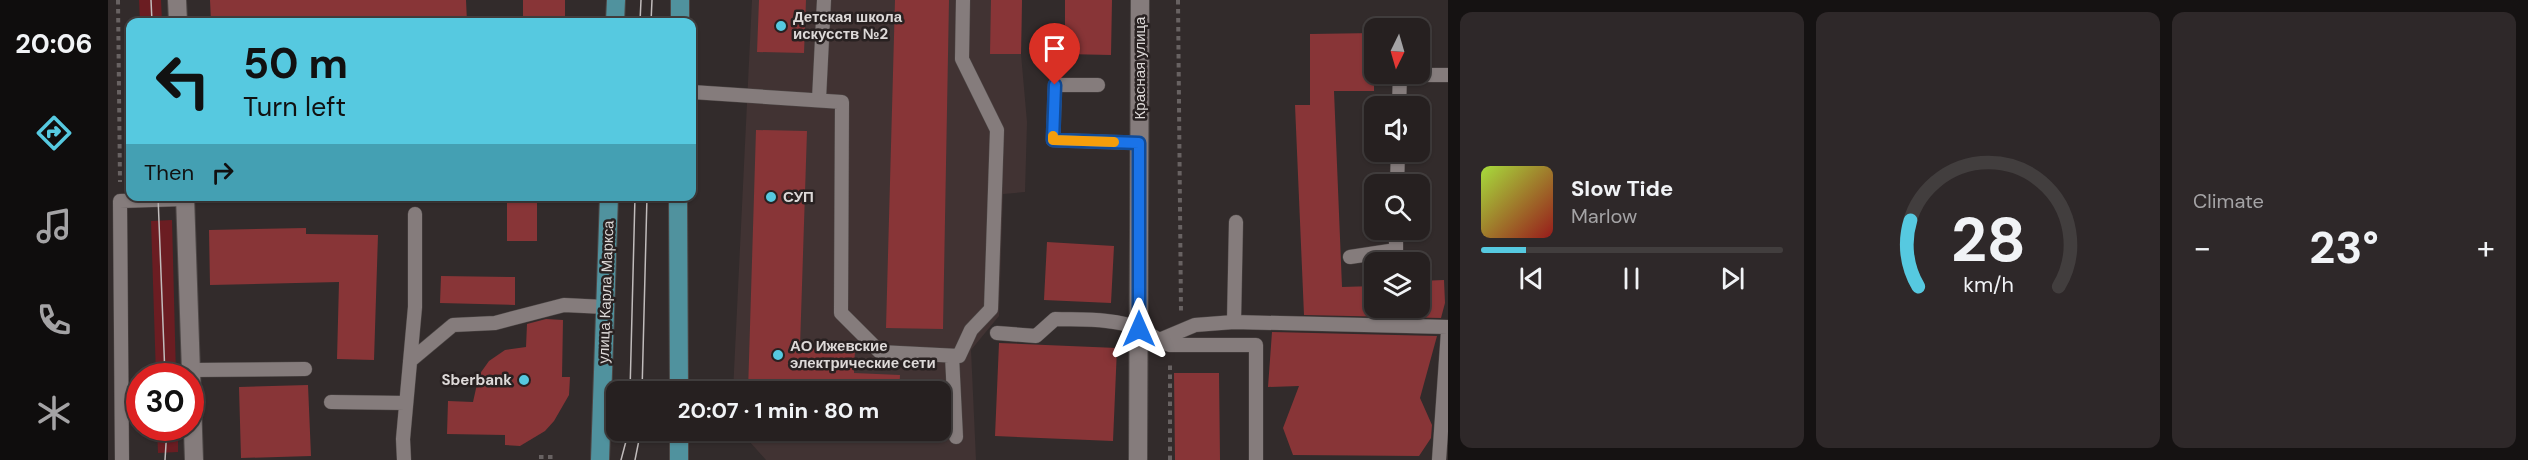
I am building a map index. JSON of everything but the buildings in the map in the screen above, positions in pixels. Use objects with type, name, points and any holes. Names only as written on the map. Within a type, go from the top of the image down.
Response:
[{"type":"main road","points":[[615,18],[616,0]]},
{"type":"main road","points":[[680,0],[680,18]]},
{"type":"main road","name":"улица Карла Маркса","points":[[600,460],[609,201]]},
{"type":"main road","points":[[678,201],[679,381]]},
{"type":"main road","points":[[679,441],[679,460]]},
{"type":"street","points":[[177,0],[178,18]]},
{"type":"street","name":"Красная улица","points":[[1138,460],[1140,0]]},
{"type":"street","points":[[185,201],[191,363]]},
{"type":"street","points":[[193,441],[194,460]]},
{"type":"lane","points":[[819,99],[824,0]]},
{"type":"lane","points":[[696,92],[842,102],[841,313],[880,352],[959,356],[971,330],[991,309],[997,142],[997,130],[962,58],[963,0]]},
{"type":"lane","points":[[1399,96],[1400,75],[1448,75]]},
{"type":"lane","points":[[1098,85],[1055,85],[1053,140],[1139,143]]},
{"type":"lane","points":[[122,460],[120,201],[126,201]]},
{"type":"lane","points":[[404,460],[406,403],[415,308],[415,214]]},
{"type":"lane","points":[[1234,322],[1236,222]]},
{"type":"lane","points":[[1350,257],[1396,250],[1396,240]]},
{"type":"lane","points":[[410,361],[453,325],[495,323],[564,305],[605,307]]},
{"type":"lane","points":[[997,333],[1036,336],[1055,319],[1112,322],[1167,340],[1256,345],[1256,460]]},
{"type":"lane","points":[[1167,340],[1195,325],[1234,322],[1448,327]]},
{"type":"lane","points":[[1439,460],[1448,331]]},
{"type":"lane","points":[[952,356],[956,437]]},
{"type":"lane","points":[[204,370],[305,369]]},
{"type":"lane","points":[[108,387],[122,387]]},
{"type":"lane","points":[[331,402],[406,403]]},
{"type":"path","points":[[118,0],[120,201]]},
{"type":"path","points":[[1170,460],[1167,340],[1181,316],[1179,0]]},
{"type":"path","points":[[539,458],[557,457]]},
{"type":"shaded area","points":[[139,0],[161,0],[162,18],[140,18]]},
{"type":"shaded area","points":[[752,0],[1022,0],[1021,54],[1027,122],[1025,192],[1003,194],[999,316],[971,350],[976,460],[766,460],[749,441],[951,441],[951,381],[734,381]]},
{"type":"shaded area","points":[[172,220],[176,363],[156,363],[151,221]]},
{"type":"shaded area","points":[[158,441],[178,441],[178,452],[158,453]]},
{"type":"tram line","points":[[151,0],[152,18]]},
{"type":"tram line","points":[[640,18],[641,0]]},
{"type":"tram line","points":[[651,18],[652,0]]},
{"type":"tram line","points":[[158,201],[164,363]]},
{"type":"tram line","points":[[630,381],[635,201]]},
{"type":"tram line","points":[[642,381],[647,201]]},
{"type":"tram line","points":[[165,460],[166,441]]},
{"type":"tram line","points":[[621,460],[626,441]]},
{"type":"tram line","points":[[635,460],[639,441]]},
{"type":"slow traffic","points":[[1053,136],[1053,140],[1114,142]]},
{"type":"place","name":"Детская школа искусств №2","points":[[781,26]]},
{"type":"place","name":"СУП","points":[[771,197]]},
{"type":"place","name":"АО Ижевские электрические сети","points":[[778,355]]},
{"type":"place","name":"Sberbank","points":[[524,380]]},
{"type":"route","points":[[1055,85],[1053,140],[1139,143],[1139,329]]}]
